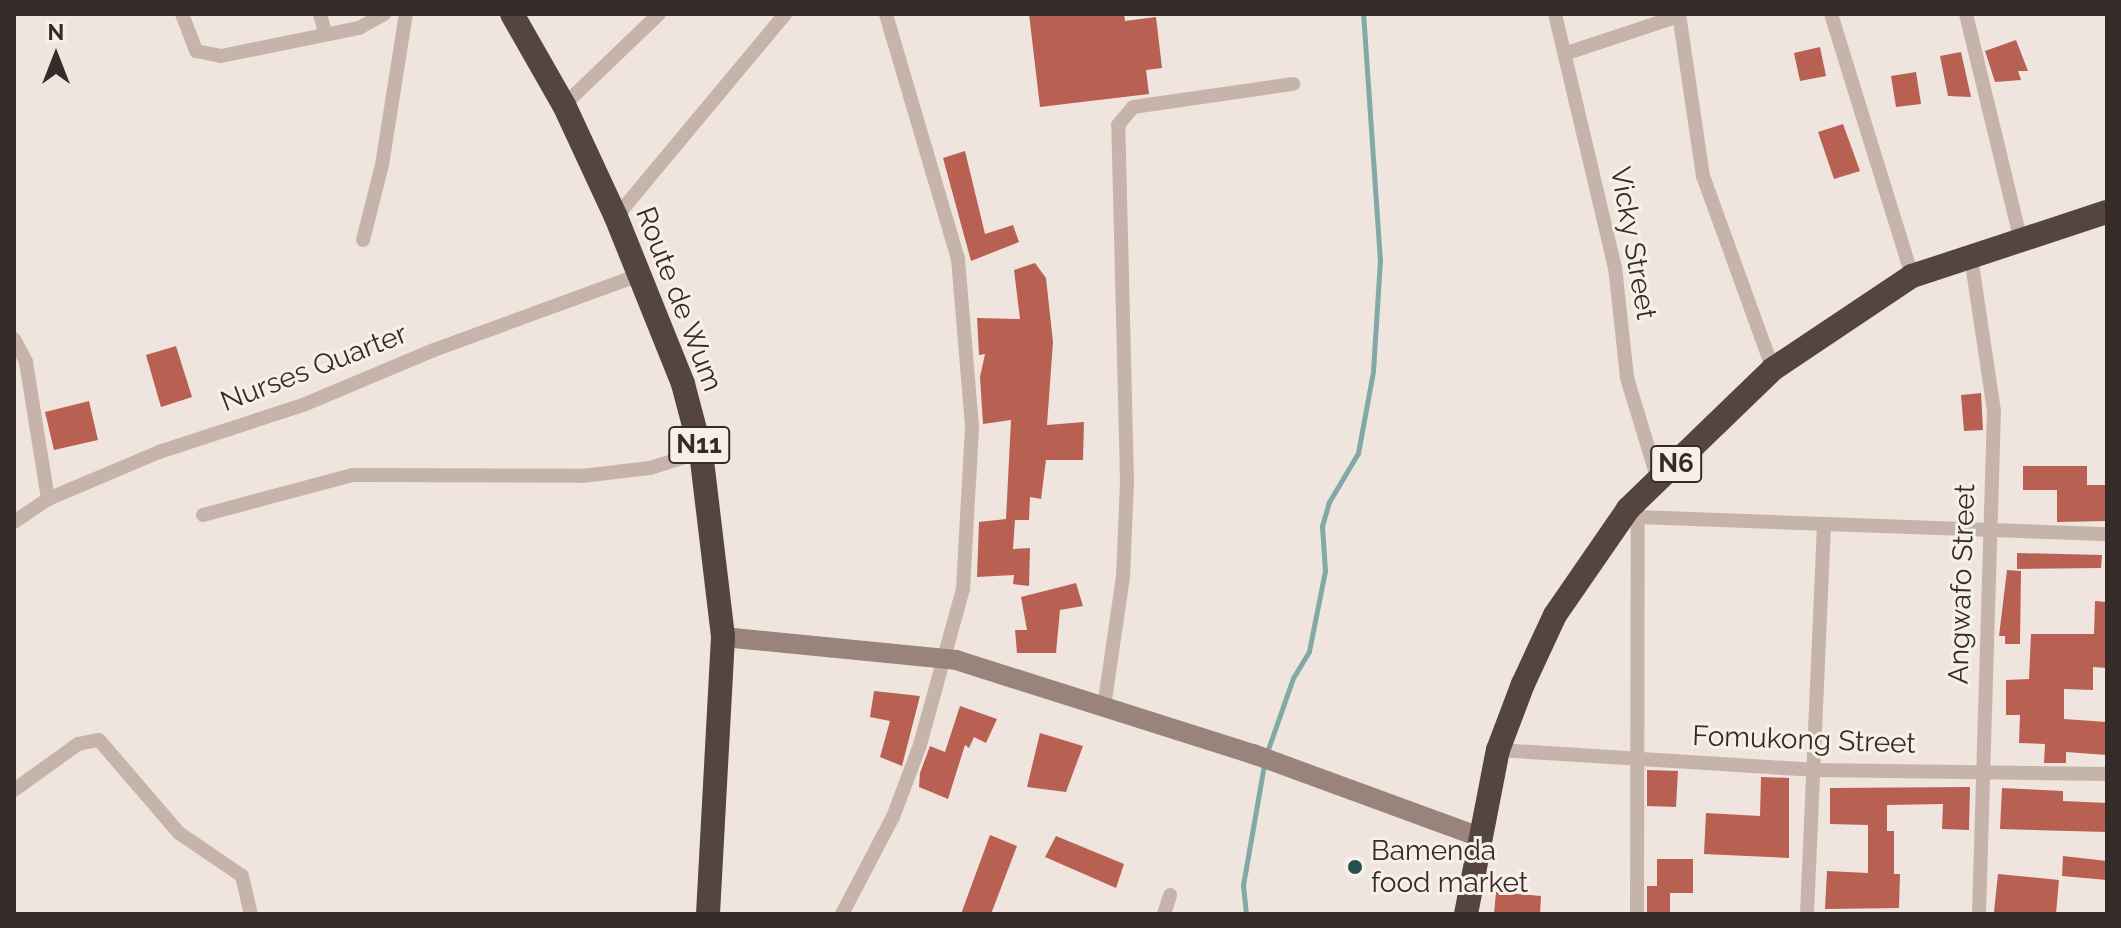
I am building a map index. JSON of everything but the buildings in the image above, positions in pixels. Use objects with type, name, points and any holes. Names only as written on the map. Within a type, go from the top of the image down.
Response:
[{"type":"highway","name":"Route de Wum","points":[[512,14],[564,105],[616,217],[683,384],[701,452],[723,637],[710,914]]},
{"type":"highway","name":"N6","points":[[1466,914],[1477,836],[1498,750],[1555,615],[1658,480],[1773,369],[1912,276],[2107,212]]},
{"type":"main road","points":[[723,637],[943,659],[1253,754],[1477,836]]},
{"type":"street","points":[[182,14],[196,51],[206,56],[359,28],[384,14]]},
{"type":"street","points":[[320,14],[325,33]]},
{"type":"street","points":[[363,240],[382,165],[406,14]]},
{"type":"street","points":[[564,105],[659,14]]},
{"type":"street","points":[[616,217],[785,14]]},
{"type":"street","points":[[842,914],[893,817],[963,589],[972,426],[967,335],[958,259],[886,14]]},
{"type":"street","name":"Vicky Street","points":[[1555,14],[1567,53],[1615,267],[1627,378],[1658,480]]},
{"type":"street","points":[[1831,14],[1912,276]]},
{"type":"street","points":[[1966,14],[2021,241]]},
{"type":"street","points":[[1567,53],[1679,15],[1703,176],[1773,369]]},
{"type":"street","points":[[1104,707],[1123,577],[1127,481],[1118,125],[1133,107],[1293,84]]},
{"type":"street","name":"Angwafo Street","points":[[1971,257],[1993,384],[1979,914]]},
{"type":"street","name":"Nurses Quarter","points":[[14,522],[48,499],[639,275]]},
{"type":"street","points":[[14,339],[26,362],[48,499]]},
{"type":"street","points":[[203,515],[352,475],[582,476],[650,468],[701,452]]},
{"type":"street","points":[[1637,914],[1638,758],[1633,513],[1824,525],[2107,534]]},
{"type":"street","points":[[1807,914],[1824,525]]},
{"type":"street","points":[[14,790],[78,744],[99,740],[179,833],[242,876],[251,914]]},
{"type":"street","name":"Fomukong Street","points":[[1498,750],[1813,770],[2107,774]]},
{"type":"street","points":[[1164,914],[1170,895]]},
{"type":"waterway","points":[[1266,755],[1293,678],[1309,651],[1325,571],[1322,526],[1329,502],[1358,453],[1373,371],[1380,261],[1363,14]]},
{"type":"waterway","points":[[1246,914],[1243,885],[1264,765]]},
{"type":"place","name":"Bamenda food market","points":[[1355,867]]}]
